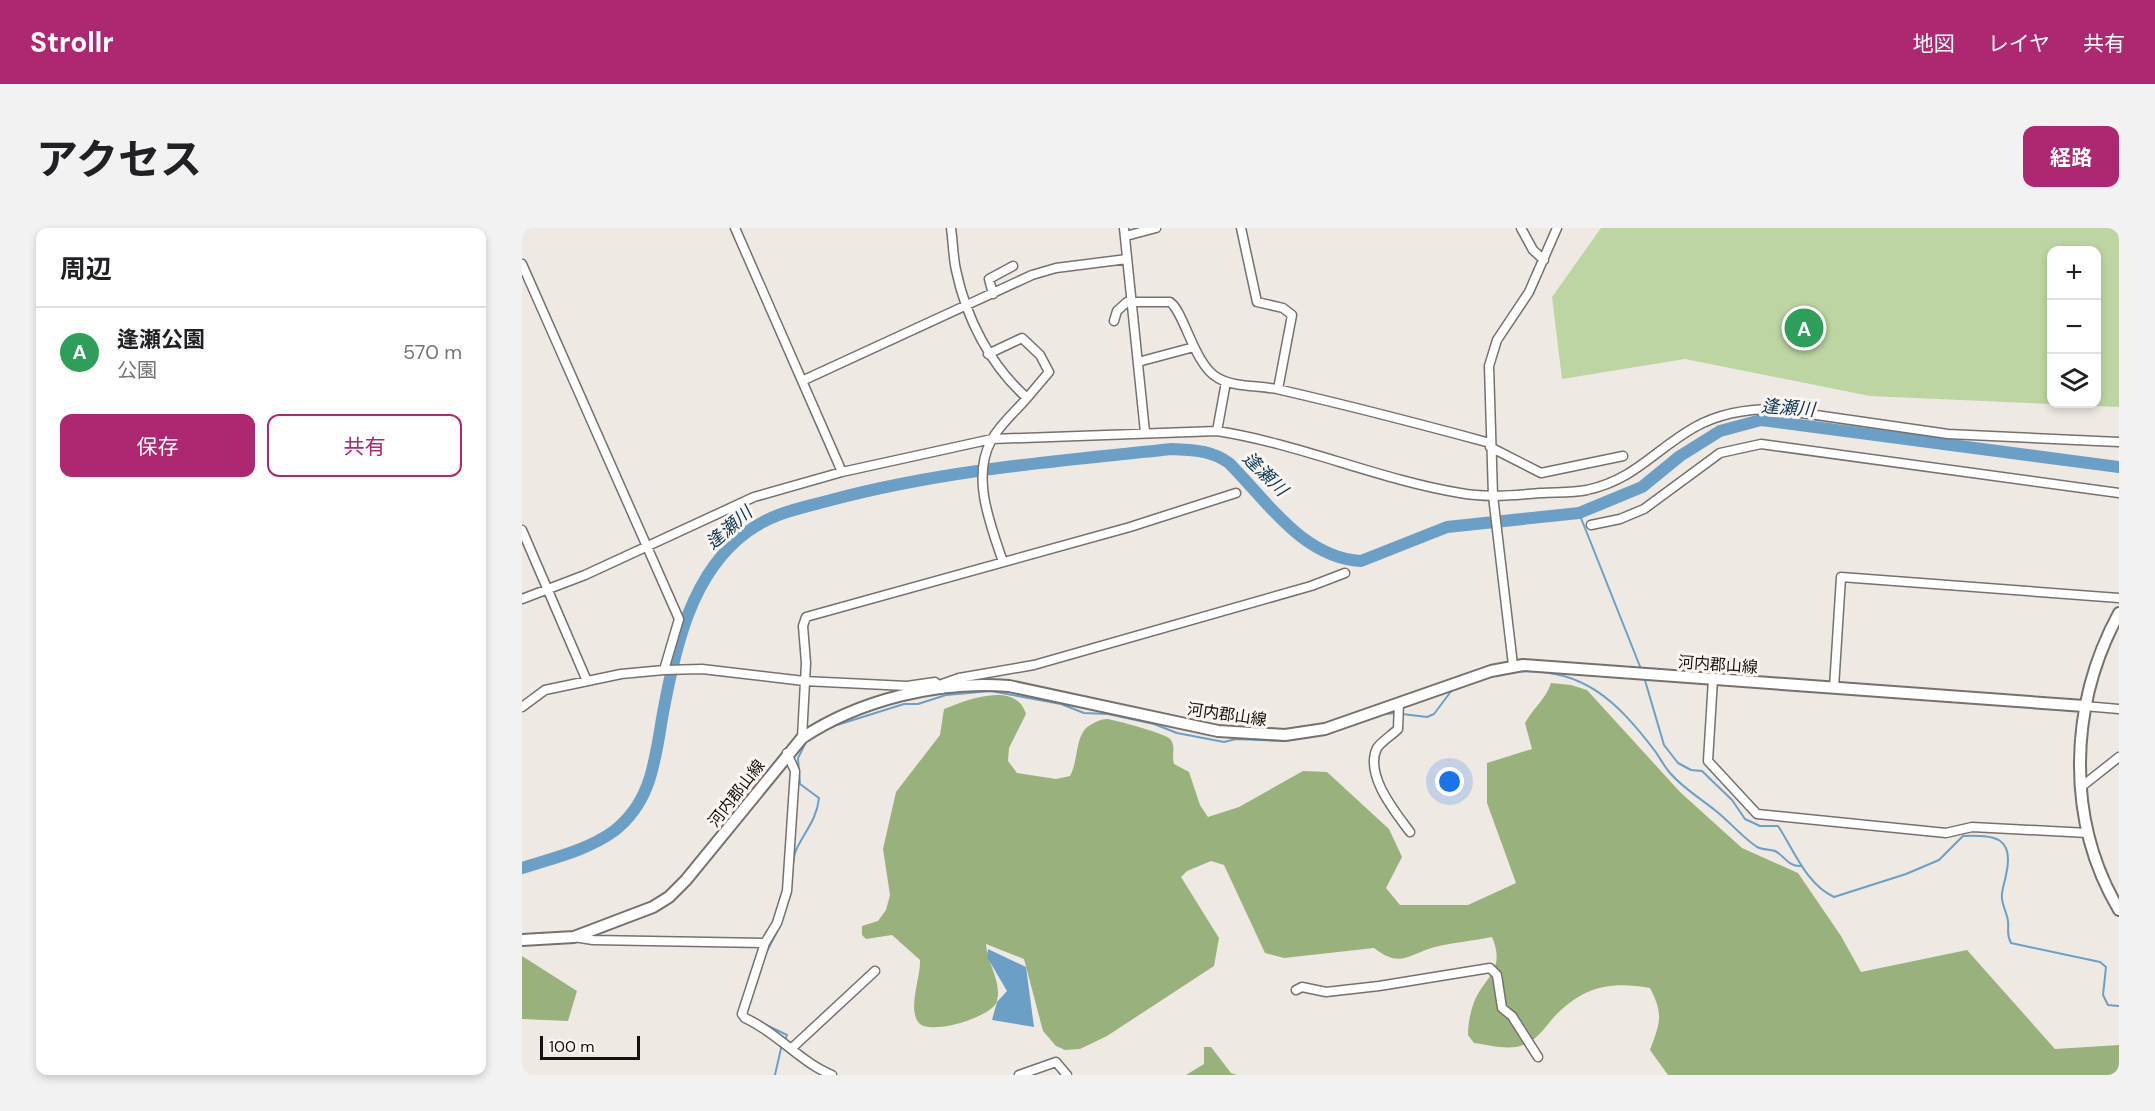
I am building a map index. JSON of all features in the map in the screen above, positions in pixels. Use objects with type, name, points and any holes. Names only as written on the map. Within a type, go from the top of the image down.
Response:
[{"type":"main road","points":[[2118,615],[2098,660],[2084,706],[2079,755],[2088,833],[2100,870],[2119,910]]},
{"type":"main road","name":"河内郡山線","points":[[522,940],[574,937],[653,907],[669,897],[686,880],[787,753],[802,738],[827,722],[864,708],[940,687],[988,684],[1009,686],[1218,731],[1257,735],[1285,735],[1325,729],[1513,665],[1537,664],[2084,706]]},
{"type":"street","points":[[735,228],[786,347],[804,380],[842,472]]},
{"type":"street","points":[[951,228],[956,269],[988,354],[1027,398]]},
{"type":"street","points":[[1145,432],[1125,232],[1156,228]]},
{"type":"street","points":[[1241,228],[1257,302],[1283,308],[1292,315],[1278,389]]},
{"type":"street","points":[[1521,228],[1533,250],[1544,260]]},
{"type":"street","points":[[1513,665],[1493,498],[1488,373],[1492,352],[1505,327],[1529,292],[1557,228]]},
{"type":"street","points":[[804,380],[1045,271],[1128,259]]},
{"type":"street","points":[[522,264],[679,622],[664,670]]},
{"type":"street","points":[[993,294],[989,279],[1013,266]]},
{"type":"street","points":[[1114,321],[1117,311],[1132,301],[1173,304],[1194,347],[1211,373],[1226,382],[1278,389],[1391,414],[1490,445],[1541,473],[1623,456]]},
{"type":"street","points":[[988,354],[1022,338],[1040,355],[1049,372],[992,439],[987,451],[982,496],[1003,562]]},
{"type":"street","points":[[1138,362],[1166,352],[1194,347]]},
{"type":"street","points":[[1217,431],[1226,382]]},
{"type":"street","points":[[522,599],[550,590],[754,497],[842,472],[992,439],[1217,431],[1249,436],[1414,483],[1493,498],[1584,491],[1604,486],[1635,472],[1695,427],[1722,415],[1748,409],[1774,409],[1948,434],[2119,442]]},
{"type":"street","points":[[1591,525],[1620,519],[1644,509],[1720,453],[1761,444],[2119,492]]},
{"type":"street","points":[[802,738],[803,626],[806,617],[1130,527],[1236,493]]},
{"type":"street","points":[[522,530],[550,590],[587,681]]},
{"type":"street","points":[[522,707],[545,690],[621,674],[664,670],[692,669],[804,681],[907,686],[935,682],[940,687],[959,678],[1034,664],[1311,586],[1345,573]]},
{"type":"street","points":[[1834,688],[1841,577],[2119,598]]},
{"type":"street","points":[[1713,679],[1708,761],[1757,814],[1946,832],[1972,827],[2088,833]]},
{"type":"street","points":[[1399,703],[1398,729],[1377,748],[1375,764],[1383,796],[1410,832]]},
{"type":"street","points":[[2084,706],[2119,709]]},
{"type":"street","points":[[787,753],[795,771],[787,891],[777,922],[765,943],[742,1011],[743,1017],[771,1032],[821,1073],[832,1075]]},
{"type":"street","points":[[2081,786],[2119,758]]},
{"type":"street","points":[[574,937],[593,940],[765,943]]},
{"type":"street","points":[[1296,990],[1302,987],[1326,992],[1379,986],[1490,968],[1497,975],[1502,1008],[1512,1016],[1538,1057]]},
{"type":"street","points":[[792,1048],[875,971]]},
{"type":"street","points":[[1019,1075],[1056,1062],[1067,1075]]},
{"type":"green space","points":[[1601,228],[2119,228],[2119,407],[2101,406],[2101,246],[2047,246],[2047,404],[1870,396],[1685,359],[1562,379],[1552,297]]},
{"type":"green space","points":[[1551,683],[1571,685],[1587,690],[1680,792],[1742,848],[1798,873],[1841,936],[1861,972],[1967,950],[2055,1049],[2119,1045],[2119,1075],[1668,1075],[1650,1050],[1656,1033],[1659,1012],[1650,988],[1622,985],[1598,989],[1575,999],[1535,1038],[1522,1046],[1501,1047],[1474,1043],[1468,1035],[1474,1002],[1492,972],[1497,957],[1492,937],[1442,945],[1398,959],[1391,958],[1374,948],[1284,958],[1265,953],[1224,865],[1211,861],[1187,871],[1181,877],[1219,938],[1214,966],[1107,1036],[1080,1049],[1065,1050],[1056,1046],[1043,1031],[1024,959],[986,944],[998,986],[997,1001],[993,1007],[961,1023],[935,1027],[925,1026],[919,1023],[914,1010],[920,960],[892,935],[866,939],[862,935],[862,926],[878,921],[886,910],[890,895],[883,849],[896,792],[940,735],[944,709],[953,705],[989,695],[1012,698],[1021,704],[1026,714],[1009,748],[1008,761],[1017,773],[1056,779],[1070,776],[1082,733],[1093,723],[1107,719],[1165,736],[1173,744],[1174,764],[1189,772],[1200,805],[1208,817],[1239,807],[1303,771],[1327,772],[1389,829],[1402,857],[1386,888],[1400,905],[1468,905],[1516,883],[1487,803],[1487,763],[1532,749],[1525,723],[1546,694]]},
{"type":"green space","points":[[522,956],[577,991],[568,1021],[522,1019]]},
{"type":"green space","points":[[1204,1047],[1211,1047],[1231,1073],[1237,1075],[1186,1075],[1204,1064]]},
{"type":"water","points":[[988,949],[1026,967],[1034,1027],[992,1020],[997,1002],[1007,991],[987,957]]},
{"type":"waterway","name":"逢瀬川","points":[[522,868],[570,853],[604,838],[627,819],[645,792],[654,762],[680,638],[688,614],[712,568],[728,549],[757,525],[787,512],[831,500],[916,481],[1044,462],[1172,449],[1195,450],[1216,455],[1229,463],[1272,510],[1304,539],[1321,550],[1361,561],[1447,527],[1579,513],[1642,487],[1680,456],[1720,431],[1761,420],[2119,467]]},
{"type":"waterway","points":[[1579,513],[1641,669]]},
{"type":"waterway","points":[[1512,672],[1536,671],[1558,674],[1595,690],[1611,702],[1641,733],[1681,784],[1757,847],[1775,851],[1790,863],[1801,866]]},
{"type":"waterway","points":[[1477,681],[1500,674]]},
{"type":"waterway","points":[[1644,677],[1664,745],[1678,763],[1691,770],[1702,771],[1732,800],[1745,819],[1760,826],[1778,826],[1808,875],[1824,891],[1834,897],[1906,874],[1939,860],[1963,836],[1984,836],[1999,840],[2005,845],[2007,852],[2008,862],[2002,895],[2011,943],[2100,962],[2106,967],[2103,995],[2108,1005],[2119,1006]]},
{"type":"waterway","points":[[1402,714],[1427,717],[1434,714],[1452,690]]},
{"type":"waterway","points":[[837,725],[904,704],[918,704],[946,695],[991,691],[1061,704],[1084,713],[1108,714],[1154,724],[1177,733],[1224,742],[1236,739],[1284,741],[1310,737]]},
{"type":"waterway","points":[[1384,714],[1397,713]]},
{"type":"waterway","points":[[792,873],[795,853],[813,819],[819,798],[800,784],[798,758],[806,742]]},
{"type":"waterway","points":[[753,992],[766,953],[779,928]]},
{"type":"waterway","points":[[762,1023],[787,1035],[785,1040]]},
{"type":"waterway","points":[[775,1075],[782,1044]]},
{"type":"place","name":"逢瀬公園","points":[[1804,328]]}]
